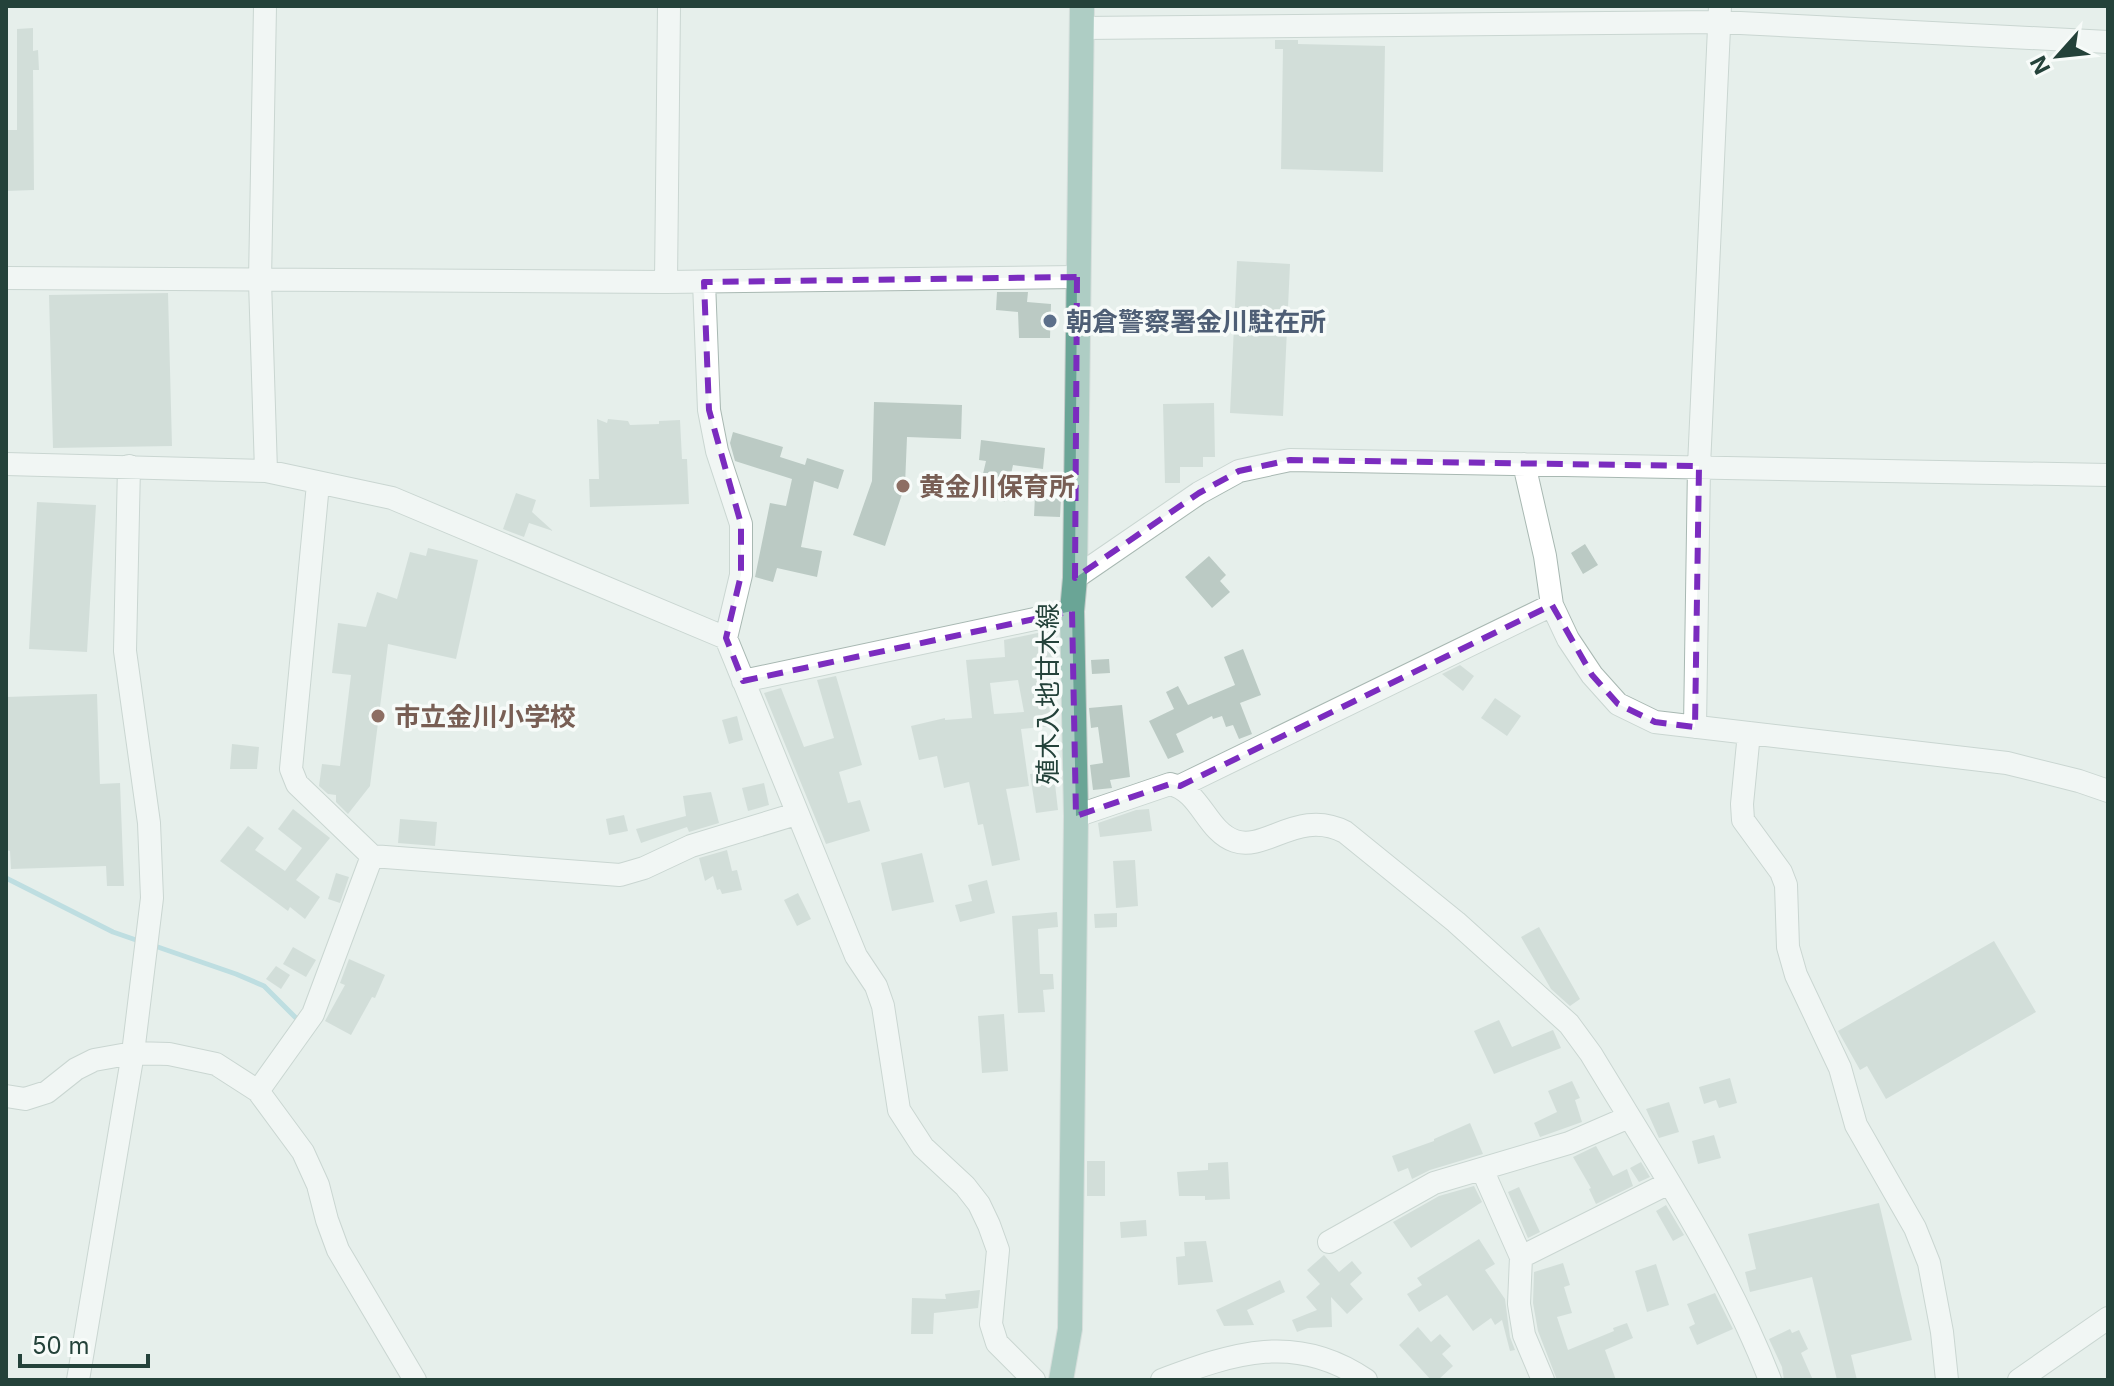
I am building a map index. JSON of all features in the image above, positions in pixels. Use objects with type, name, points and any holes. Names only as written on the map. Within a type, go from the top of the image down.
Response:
[{"type":"main road","name":"殖木入地甘木線","points":[[1061,1380],[1070,1329],[1076,816],[1072,611],[1075,578],[1082,17]]},
{"type":"street","points":[[265,6],[260,281],[266,471]]},
{"type":"street","points":[[666,282],[669,6]]},
{"type":"street","points":[[1695,727],[1699,466],[1720,14]]},
{"type":"street","points":[[1082,17],[1720,14],[2108,42]]},
{"type":"street","points":[[6,278],[704,282],[1077,277]]},
{"type":"street","points":[[704,282],[709,410],[717,451],[741,524],[741,575],[726,638],[856,956],[880,996],[899,1110],[923,1147],[965,1186],[979,1204],[998,1250],[991,1324],[993,1335],[997,1343],[1034,1380]]},
{"type":"street","points":[[1075,578],[1199,493],[1239,471],[1290,460],[2108,475]]},
{"type":"street","points":[[6,464],[266,471],[392,498],[726,638]]},
{"type":"street","points":[[1524,464],[1545,556],[1552,605],[1568,639],[1592,675],[1618,704],[1655,722],[2007,763],[2108,791]]},
{"type":"street","points":[[78,1380],[134,1042],[152,898],[149,823],[125,651],[129,466]]},
{"type":"street","points":[[318,484],[291,769],[297,784],[372,856],[620,875],[644,868],[691,846],[796,814]]},
{"type":"street","points":[[1180,786],[1552,605]]},
{"type":"street","points":[[743,681],[1072,611]]},
{"type":"street","points":[[1749,733],[1743,820],[1781,872],[1786,885],[1788,947],[1796,975],[1840,1068],[1856,1125],[1915,1228],[1929,1263],[1947,1380]]},
{"type":"street","points":[[1076,816],[1170,784],[1180,786],[1193,797],[1224,835],[1237,843],[1312,824],[1332,825],[1345,832],[1456,922],[1569,1024],[1591,1054],[1711,1253],[1753,1337],[1770,1380]]},
{"type":"street","points":[[258,1091],[313,1014],[372,856]]},
{"type":"street","points":[[6,1096],[25,1099],[47,1092],[76,1069],[134,1042],[169,1054],[216,1064],[258,1091],[303,1152],[318,1185],[338,1250],[415,1380]]},
{"type":"street","points":[[1329,1242],[1434,1183],[1569,1143],[1629,1117]]},
{"type":"street","points":[[1482,1169],[1521,1257],[1519,1304],[1524,1335],[1543,1380]]},
{"type":"street","points":[[1521,1257],[1669,1183]]},
{"type":"street","points":[[2019,1380],[2108,1318]]},
{"type":"street","points":[[1162,1380],[1221,1358],[1258,1351],[1301,1352],[1347,1367],[1366,1380]]},
{"type":"highlighted area","points":[[1077,277],[1075,578],[1199,493],[1239,471],[1290,460],[1699,466],[1695,727],[1655,722],[1618,704],[1592,675],[1552,605],[1180,786],[1170,784],[1076,816],[1072,611],[743,681],[726,638],[741,575],[741,524],[709,410],[704,282]]},
{"type":"building","points":[[33,28],[33,51],[38,50],[39,70],[33,70],[34,190],[6,191],[6,130],[17,130],[17,29]]},
{"type":"building","points":[[1275,40],[1298,40],[1298,44],[1385,46],[1383,172],[1281,169],[1283,49],[1275,49]]},
{"type":"building","points":[[1237,261],[1290,264],[1283,416],[1230,413]]},
{"type":"building","points":[[997,292],[1028,292],[1027,302],[1051,304],[1050,338],[1019,338],[1018,312],[996,310]]},
{"type":"building","points":[[168,293],[172,446],[53,448],[49,295]]},
{"type":"building","points":[[874,402],[962,405],[961,439],[907,437],[905,485],[885,546],[853,535],[872,481]]},
{"type":"building","points":[[1214,403],[1215,457],[1203,457],[1203,467],[1180,467],[1180,483],[1165,483],[1163,404]]},
{"type":"building","points":[[597,419],[607,423],[608,419],[628,421],[630,425],[680,420],[682,459],[687,459],[689,504],[590,507],[589,479],[599,479]]},
{"type":"building","points":[[733,432],[783,447],[780,457],[805,465],[807,458],[844,470],[838,489],[814,481],[801,547],[822,551],[817,577],[777,568],[773,582],[755,577],[770,503],[786,506],[792,479],[735,461],[730,443]]},
{"type":"building","points":[[981,440],[1045,448],[1043,469],[1013,465],[1005,502],[978,495],[986,461],[979,460]]},
{"type":"building","points":[[516,493],[536,500],[532,512],[553,531],[529,523],[524,537],[503,529]]},
{"type":"building","points":[[1035,496],[1061,498],[1060,517],[1034,516]]},
{"type":"building","points":[[37,502],[96,505],[87,652],[29,649]]},
{"type":"building","points":[[1585,544],[1598,565],[1583,574],[1571,553]]},
{"type":"building","points":[[428,548],[478,560],[456,659],[388,644],[370,786],[348,814],[336,802],[336,795],[328,794],[319,786],[322,764],[340,766],[351,675],[332,673],[338,623],[366,627],[377,592],[397,599],[410,552],[426,556]]},
{"type":"building","points":[[1209,556],[1226,575],[1220,581],[1230,592],[1212,608],[1185,577]]},
{"type":"building","points":[[1057,629],[1058,677],[1043,678],[1053,726],[1021,729],[1029,786],[1006,789],[1020,860],[992,866],[983,824],[978,825],[969,782],[944,788],[937,756],[919,760],[911,726],[945,718],[972,718],[966,660],[1005,657],[1004,640]],"holes":[[[1018,680],[1024,712],[994,714],[990,683]]]},
{"type":"building","points":[[1243,649],[1261,695],[1240,703],[1252,734],[1239,739],[1233,725],[1226,727],[1222,716],[1213,719],[1212,716],[1176,734],[1184,752],[1168,759],[1149,721],[1174,709],[1166,692],[1178,686],[1188,705],[1235,685],[1224,657]]},
{"type":"building","points":[[1109,659],[1110,673],[1092,674],[1091,660]]},
{"type":"building","points":[[1460,665],[1474,676],[1463,691],[1442,674]]},
{"type":"building","points":[[836,676],[862,765],[839,772],[848,803],[860,800],[870,831],[826,844],[764,693],[781,688],[804,747],[834,738],[817,680]]},
{"type":"building","points":[[97,694],[100,784],[120,783],[124,886],[107,886],[106,866],[11,869],[10,851],[6,850],[6,697]]},
{"type":"building","points":[[1495,698],[1521,716],[1507,736],[1481,718]]},
{"type":"building","points":[[1122,705],[1130,777],[1110,780],[1112,788],[1093,790],[1090,765],[1103,763],[1098,727],[1091,728],[1089,708]]},
{"type":"building","points":[[737,716],[743,740],[729,744],[722,720]]},
{"type":"building","points":[[232,744],[259,747],[257,769],[230,769]]},
{"type":"building","points":[[1048,772],[1050,785],[1055,784],[1058,810],[1036,813],[1030,774]]},
{"type":"building","points":[[764,783],[769,805],[748,811],[742,788]]},
{"type":"building","points":[[711,792],[719,823],[689,832],[687,827],[641,843],[636,829],[686,816],[683,796]]},
{"type":"building","points":[[293,809],[330,838],[296,880],[320,897],[305,919],[290,907],[288,911],[220,861],[248,826],[264,838],[255,850],[285,871],[302,848],[278,829]]},
{"type":"building","points":[[1149,809],[1152,831],[1100,837],[1098,823],[1136,810]]},
{"type":"building","points":[[624,815],[628,831],[609,835],[606,819]]},
{"type":"building","points":[[400,819],[437,822],[435,846],[398,843]]},
{"type":"building","points":[[727,850],[732,871],[737,870],[742,890],[722,894],[720,889],[717,890],[713,876],[705,881],[699,858]]},
{"type":"building","points":[[922,853],[934,902],[892,911],[881,863]]},
{"type":"building","points":[[1135,860],[1138,906],[1116,908],[1113,861]]},
{"type":"building","points":[[336,873],[349,877],[340,903],[328,899]]},
{"type":"building","points":[[987,880],[995,913],[960,922],[955,905],[972,901],[968,885]]},
{"type":"building","points":[[798,893],[811,919],[797,926],[784,900]]},
{"type":"building","points":[[1057,912],[1058,927],[1038,929],[1040,974],[1053,974],[1054,989],[1043,990],[1045,1012],[1018,1013],[1012,916]]},
{"type":"building","points":[[1117,913],[1117,927],[1095,928],[1094,914]]},
{"type":"building","points":[[1539,927],[1580,999],[1570,1006],[1551,989],[1521,937]]},
{"type":"building","points":[[1994,941],[2036,1012],[1886,1099],[1867,1066],[1860,1070],[1838,1031]]},
{"type":"building","points":[[293,947],[316,960],[306,977],[283,964]]},
{"type":"building","points":[[349,959],[385,975],[375,998],[372,997],[351,1035],[325,1021],[345,985],[340,983]]},
{"type":"building","points":[[276,966],[290,975],[281,989],[266,979]]},
{"type":"building","points":[[1004,1014],[1008,1071],[982,1073],[978,1016]]},
{"type":"building","points":[[1499,1020],[1512,1047],[1553,1030],[1561,1048],[1494,1074],[1474,1031]]},
{"type":"building","points":[[1730,1078],[1737,1103],[1719,1108],[1716,1100],[1704,1104],[1699,1087]]},
{"type":"building","points":[[1572,1081],[1580,1098],[1575,1100],[1582,1122],[1540,1137],[1534,1123],[1557,1112],[1548,1091]]},
{"type":"building","points":[[1669,1102],[1679,1132],[1659,1138],[1646,1109]]},
{"type":"building","points":[[1470,1123],[1483,1154],[1430,1170],[1412,1179],[1408,1168],[1398,1172],[1392,1156],[1434,1141]]},
{"type":"building","points":[[1714,1135],[1721,1158],[1698,1164],[1692,1141]]},
{"type":"building","points":[[1596,1146],[1613,1176],[1627,1169],[1633,1186],[1596,1204],[1591,1188],[1573,1157]]},
{"type":"building","points":[[1087,1161],[1105,1161],[1105,1196],[1087,1196]]},
{"type":"building","points":[[1228,1162],[1230,1199],[1205,1200],[1205,1196],[1179,1196],[1177,1172],[1208,1170],[1208,1163]]},
{"type":"building","points":[[1641,1162],[1650,1177],[1639,1182],[1630,1168]]},
{"type":"building","points":[[1474,1186],[1482,1202],[1411,1248],[1393,1222],[1439,1196]]},
{"type":"building","points":[[1519,1187],[1540,1232],[1528,1238],[1508,1192]]},
{"type":"building","points":[[1879,1203],[1912,1340],[1851,1355],[1857,1380],[1837,1380],[1812,1277],[1750,1292],[1745,1272],[1756,1269],[1748,1234]]},
{"type":"building","points":[[1666,1205],[1684,1235],[1673,1241],[1656,1211]]},
{"type":"building","points":[[1146,1220],[1147,1236],[1121,1238],[1120,1222]]},
{"type":"building","points":[[1479,1239],[1495,1264],[1485,1270],[1505,1299],[1510,1337],[1515,1350],[1510,1351],[1502,1320],[1495,1325],[1491,1318],[1473,1331],[1447,1295],[1419,1312],[1407,1294],[1422,1285],[1417,1278]]},
{"type":"building","points":[[1206,1241],[1213,1282],[1178,1285],[1176,1257],[1185,1256],[1184,1242]]},
{"type":"building","points":[[1324,1255],[1339,1272],[1352,1261],[1362,1273],[1350,1284],[1363,1299],[1347,1314],[1331,1297],[1332,1327],[1308,1328],[1297,1332],[1292,1320],[1317,1310],[1306,1297],[1320,1284],[1307,1270]]},
{"type":"building","points":[[1563,1263],[1570,1285],[1564,1287],[1572,1313],[1557,1317],[1568,1350],[1627,1323],[1633,1338],[1605,1350],[1616,1380],[1557,1380],[1538,1331],[1533,1303],[1534,1272]]},
{"type":"building","points":[[1656,1264],[1669,1305],[1647,1312],[1635,1271]]},
{"type":"building","points":[[1280,1280],[1285,1292],[1247,1310],[1254,1325],[1224,1326],[1216,1310]]},
{"type":"building","points":[[980,1290],[978,1308],[934,1313],[933,1334],[911,1334],[912,1298],[946,1299],[945,1294]]},
{"type":"building","points":[[1715,1293],[1733,1329],[1697,1345],[1689,1327],[1695,1324],[1687,1304]]},
{"type":"building","points":[[1418,1327],[1431,1342],[1440,1334],[1451,1346],[1442,1354],[1453,1366],[1438,1380],[1431,1380],[1399,1345]]},
{"type":"building","points":[[1790,1329],[1792,1333],[1799,1330],[1808,1349],[1801,1353],[1813,1380],[1784,1380],[1782,1367],[1769,1339]]},
{"type":"waterway","points":[[6,878],[113,932],[139,941]]},
{"type":"waterway","points":[[152,945],[264,986],[297,1019]]},
{"type":"place","name":"朝倉警察署金川駐在所","points":[[1050,321]]},
{"type":"place","name":"黄金川保育所","points":[[903,486]]},
{"type":"place","name":"市立金川小学校","points":[[378,716]]}]
